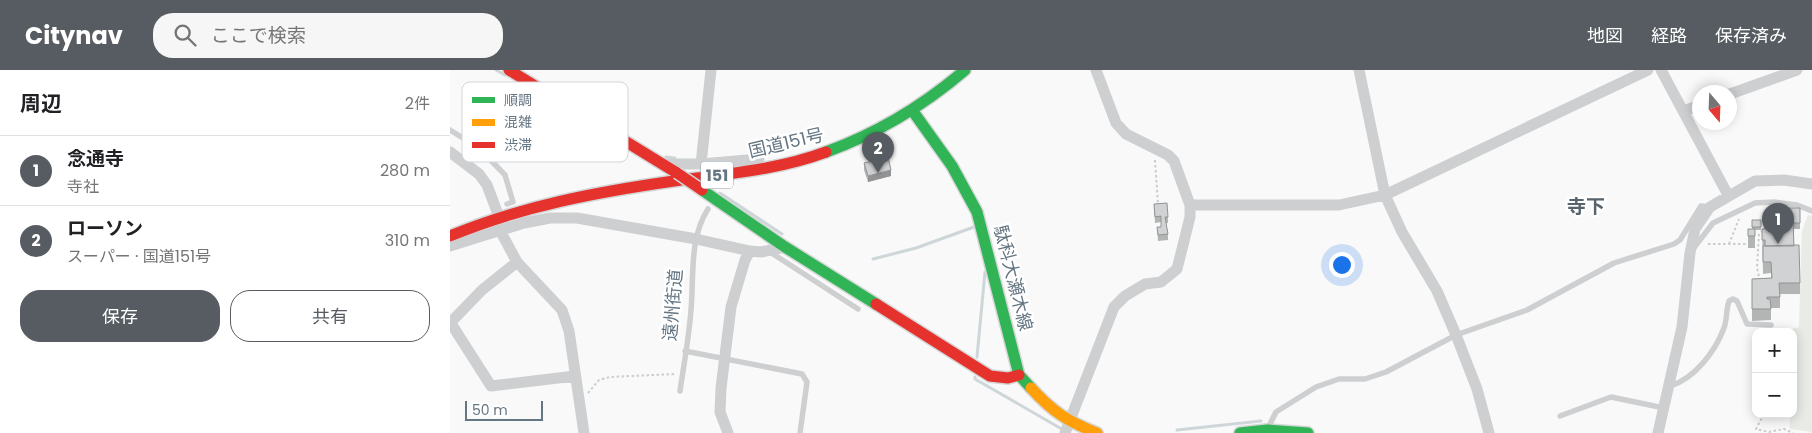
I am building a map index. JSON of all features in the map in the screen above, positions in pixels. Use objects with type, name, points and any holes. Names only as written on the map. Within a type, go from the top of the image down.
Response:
[{"type":"main road","points":[[509,70],[529,82]]},
{"type":"main road","name":"国道151号","points":[[450,236],[496,215],[527,208],[594,194],[770,167],[802,160],[858,140],[886,127],[965,70]]},
{"type":"main road","name":"駄科大瀬木線","points":[[912,110],[952,166],[977,212],[1019,375],[1050,410],[1069,422],[1097,433]]},
{"type":"main road","points":[[628,142],[664,164],[785,247],[990,376],[1008,378],[1019,375]]},
{"type":"main road","points":[[1240,433],[1267,430],[1308,433]]},
{"type":"street","points":[[701,164],[711,70]]},
{"type":"street","points":[[1065,433],[1114,308],[1125,296],[1145,284],[1162,282],[1177,269],[1190,217],[1190,206],[1174,161],[1168,154],[1126,134],[1116,123],[1096,70]]},
{"type":"street","points":[[1359,70],[1385,195],[1402,232],[1437,291],[1477,389],[1489,433]]},
{"type":"street","points":[[1190,206],[1339,204],[1385,195],[1648,70]]},
{"type":"street","points":[[1661,70],[1728,195]]},
{"type":"street","points":[[1737,91],[1797,70]]},
{"type":"street","points":[[1684,111],[1692,108]]},
{"type":"street","points":[[450,152],[462,161]]},
{"type":"street","points":[[664,164],[701,164],[766,158],[770,167]]},
{"type":"street","points":[[463,162],[479,174],[487,185],[499,230],[517,262],[562,310],[569,331],[584,433]]},
{"type":"street","points":[[1658,433],[1682,327],[1690,253],[1695,229],[1710,207],[1755,181],[1784,180],[1812,184]]},
{"type":"street","points":[[450,246],[499,230],[550,218],[577,218],[696,239],[750,251],[768,247],[785,247]]},
{"type":"street","points":[[728,433],[720,412],[731,307],[745,260],[750,251]]},
{"type":"street","points":[[517,262],[482,290],[452,320],[452,326],[491,386],[575,376]]},
{"type":"lane","points":[[450,130],[462,137]]},
{"type":"lane","points":[[492,162],[505,175],[513,202],[496,215]]},
{"type":"lane","points":[[1690,253],[1713,223],[1750,206],[1774,202],[1797,205],[1812,211]]},
{"type":"lane","points":[[1267,430],[1276,412],[1316,387],[1339,380],[1365,379],[1386,372],[1456,335],[1512,316],[1614,263],[1674,244],[1680,240],[1701,206],[1710,207]]},
{"type":"lane","name":"遠州街道","points":[[708,209],[700,221],[696,239],[691,312],[685,351],[802,374],[807,382],[800,433]]},
{"type":"lane","points":[[768,247],[858,309]]},
{"type":"lane","points":[[1670,386],[1683,382],[1694,374],[1719,340],[1725,326],[1729,301],[1737,301],[1747,324],[1771,325]]},
{"type":"lane","points":[[680,390],[685,351]]},
{"type":"lane","points":[[1560,416],[1610,397],[1664,408]]},
{"type":"path","points":[[1155,148],[1158,204]]},
{"type":"path","points":[[1728,244],[1739,220],[1750,206]]},
{"type":"path","points":[[1761,282],[1757,268],[1759,234],[1771,223]]},
{"type":"path","points":[[1698,244],[1759,244]]},
{"type":"path","points":[[581,415],[588,393],[599,380],[610,377],[682,374]]},
{"type":"path","points":[[1762,418],[1756,429],[1769,432],[1784,429],[1793,433]]},
{"type":"shaded area","points":[[1808,215],[1812,216],[1812,432],[1790,429],[1789,418],[1797,418],[1797,328],[1795,328],[1799,327],[1802,231]]},
{"type":"building","points":[[888,157],[891,170],[868,176],[864,163]]},
{"type":"building","points":[[1167,203],[1168,217],[1165,217],[1168,234],[1158,235],[1157,227],[1161,227],[1161,216],[1155,217],[1154,204]]},
{"type":"building","points":[[1778,208],[1800,208],[1800,223],[1793,223],[1793,221],[1778,222]]},
{"type":"building","points":[[1752,220],[1761,220],[1761,227],[1752,227]]},
{"type":"building","points":[[1793,221],[1794,246],[1765,246],[1765,240],[1762,240],[1762,229],[1765,229],[1765,222]]},
{"type":"building","points":[[1748,229],[1755,229],[1755,236],[1748,236]]},
{"type":"building","points":[[1799,245],[1800,283],[1779,283],[1780,297],[1767,297],[1767,299],[1770,299],[1771,309],[1752,309],[1752,279],[1772,278],[1771,262],[1763,262],[1763,246]]},
{"type":"waterway","points":[[496,70],[505,75]]},
{"type":"waterway","points":[[666,157],[675,158]]},
{"type":"waterway","points":[[720,193],[782,234]]},
{"type":"waterway","points":[[873,259],[916,248],[974,227]]},
{"type":"waterway","points":[[977,357],[985,272]]},
{"type":"waterway","points":[[975,377],[975,379],[1060,428]]},
{"type":"waterway","points":[[1177,430],[1261,421]]},
{"type":"traffic: fast","points":[[826,152],[864,136],[916,107],[965,70]]},
{"type":"traffic: fast","points":[[912,110],[952,166],[977,212],[1019,375],[1031,388]]},
{"type":"traffic: fast","points":[[702,190],[785,247],[876,304]]},
{"type":"traffic: fast","points":[[1240,433],[1267,430],[1308,433]]},
{"type":"traffic: slow","points":[[1031,388],[1061,415],[1097,433]]},
{"type":"traffic: jam","points":[[509,70],[529,82]]},
{"type":"traffic: jam","points":[[628,143],[677,173]]},
{"type":"traffic: jam","points":[[450,236],[505,216],[560,201],[645,185],[770,167],[826,152]]},
{"type":"traffic: jam","points":[[677,173],[702,190]]},
{"type":"traffic: jam","points":[[876,304],[990,376],[1008,378],[1019,375]]},
{"type":"place","name":"ローソン","points":[[878,173]]},
{"type":"place","name":"念通寺","points":[[1778,244]]},
{"type":"district","name":"寺下","points":[[1586,206]]}]
